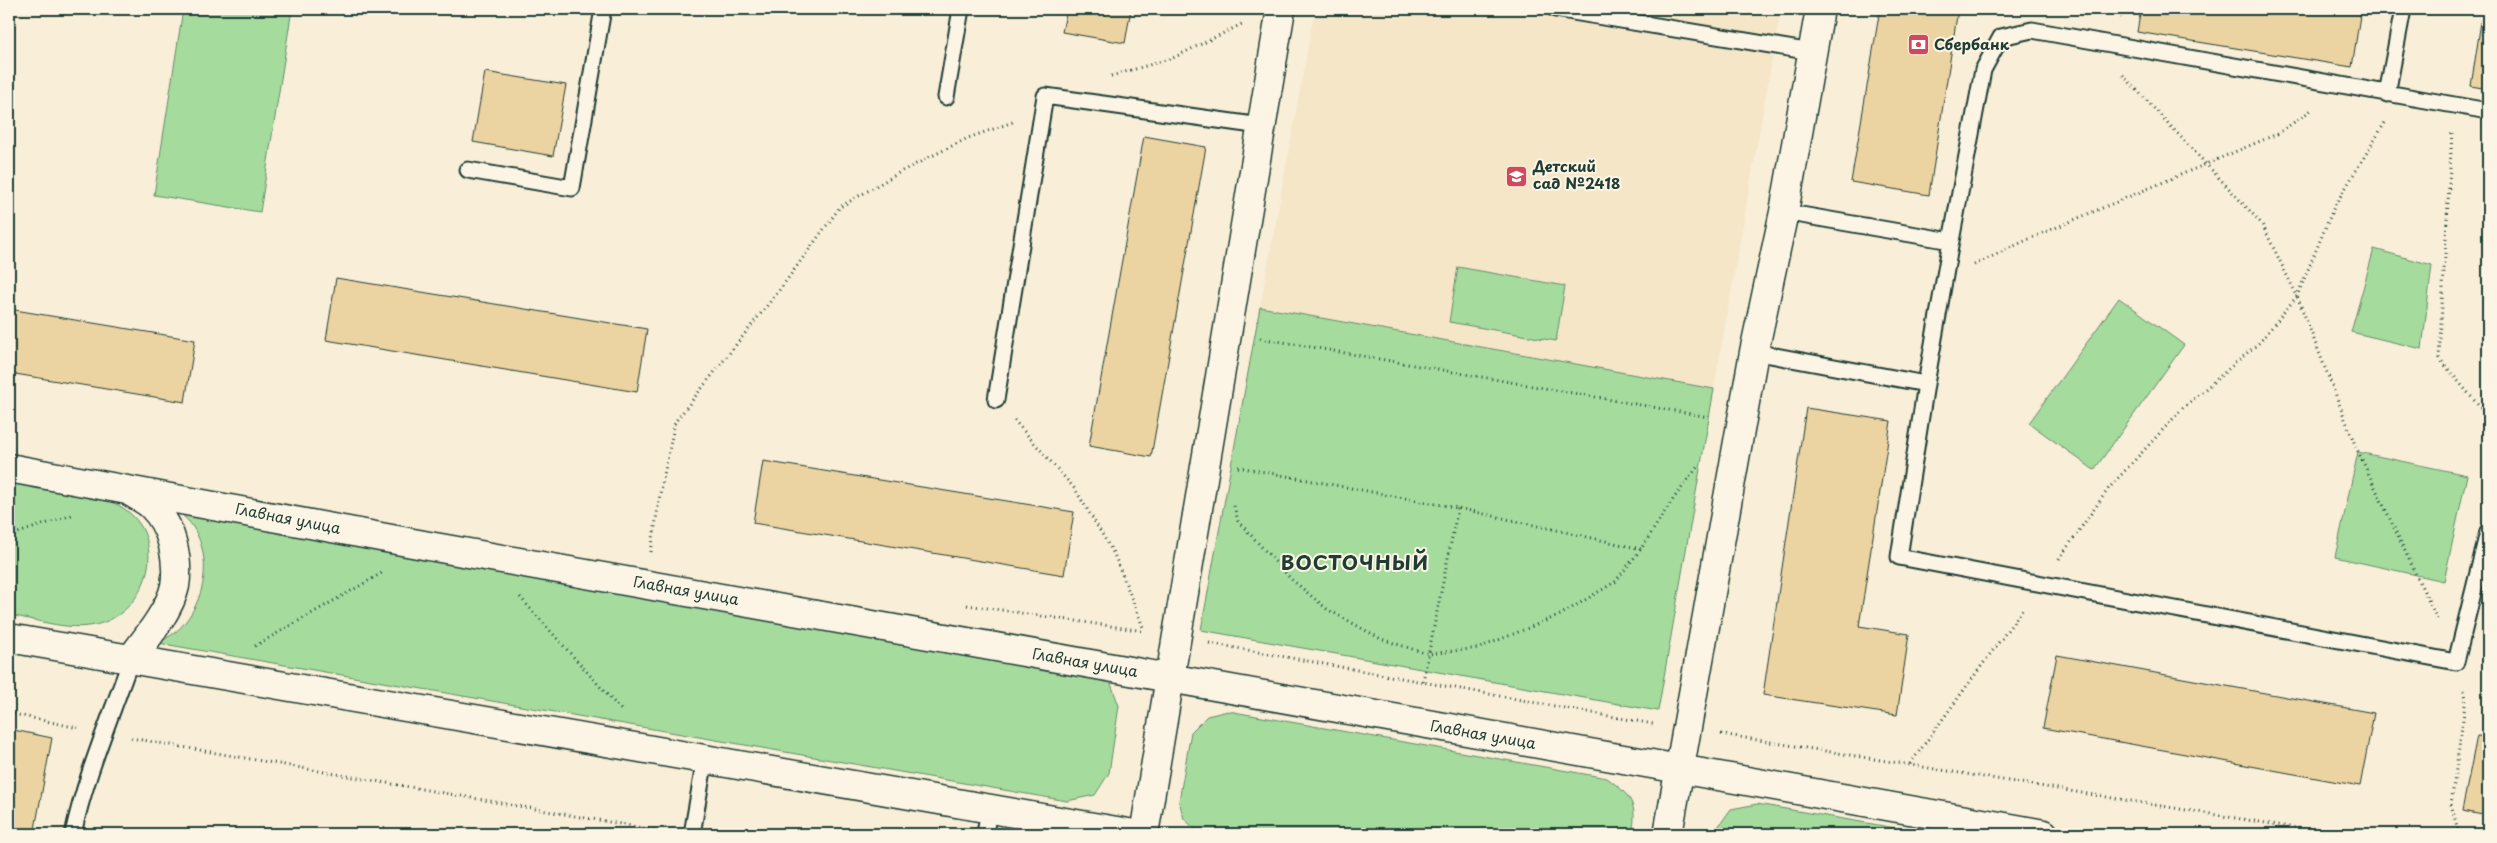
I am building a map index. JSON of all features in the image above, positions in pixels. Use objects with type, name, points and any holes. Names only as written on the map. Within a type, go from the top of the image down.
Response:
[{"type":"street","points":[[1144,834],[1281,9]]},
{"type":"street","points":[[1668,834],[1754,352],[1784,212],[1820,9]]},
{"type":"street","name":"Главная улица","points":[[9,468],[429,546],[482,554],[1680,771],[2044,834]]},
{"type":"street","name":"Главная улица","points":[[126,489],[152,506],[168,530],[176,558],[175,587],[160,619],[131,659]]},
{"type":"street","points":[[9,638],[705,759],[987,822],[1134,834]]},
{"type":"lane","points":[[468,170],[572,188],[603,9]]},
{"type":"lane","points":[[946,97],[961,9]]},
{"type":"lane","points":[[1555,9],[1812,52]]},
{"type":"lane","points":[[2394,95],[2403,9]]},
{"type":"lane","points":[[2488,111],[2032,30],[2001,37],[1983,70],[1926,384],[1899,556],[2456,662],[2488,532]]},
{"type":"lane","points":[[996,400],[1045,96],[1261,126]]},
{"type":"lane","points":[[1784,212],[1952,241]]},
{"type":"lane","points":[[1754,352],[1926,384]]},
{"type":"lane","points":[[72,834],[82,791],[106,734],[131,659]]},
{"type":"lane","points":[[692,834],[705,759]]},
{"type":"path","points":[[1109,77],[1173,58],[1247,21]]},
{"type":"path","points":[[2092,41],[2262,224],[2297,296],[2356,447],[2456,662],[2466,698],[2451,804],[2459,834]]},
{"type":"path","points":[[1944,280],[2029,239],[2277,134],[2347,87]]},
{"type":"path","points":[[1910,764],[2109,488],[2184,408],[2260,342],[2297,296],[2334,207],[2394,95]]},
{"type":"path","points":[[650,558],[660,494],[676,422],[781,288],[840,207],[902,171],[951,146],[1026,116],[1045,96]]},
{"type":"path","points":[[2454,105],[2439,358],[2488,417]]},
{"type":"path","points":[[1254,337],[1717,419]]},
{"type":"path","points":[[996,400],[1075,489],[1114,554],[1146,632]]},
{"type":"path","points":[[1233,502],[1238,521],[1291,579],[1327,609],[1380,639],[1428,654],[1479,648],[1560,615],[1614,582],[1641,549],[1671,502],[1704,458]]},
{"type":"path","points":[[1233,466],[1458,508],[1641,549]]},
{"type":"path","points":[[1424,681],[1458,508]]},
{"type":"path","points":[[9,536],[80,513]]},
{"type":"path","points":[[209,672],[429,546]]},
{"type":"path","points":[[482,554],[623,712]]},
{"type":"path","points":[[9,713],[106,734],[668,833]]},
{"type":"shaded area","name":"Детский сад №2418","points":[[1315,9],[1781,9],[1714,389],[1260,307]]},
{"type":"green space","points":[[183,9],[292,9],[260,212],[154,195]]},
{"type":"green space","points":[[2374,249],[2432,265],[2422,349],[2351,332]]},
{"type":"green space","points":[[1458,267],[1565,286],[1556,341],[1449,322]]},
{"type":"green space","points":[[2119,298],[2184,345],[2094,470],[2029,423]]},
{"type":"green space","points":[[1260,307],[1714,389],[1658,711],[1201,630]]},
{"type":"green space","points":[[2358,452],[2467,475],[2444,581],[2335,557]]},
{"type":"green space","points":[[9,480],[68,489],[98,496],[123,508],[137,521],[145,536],[149,553],[147,570],[142,587],[132,602],[119,615],[102,623],[79,627],[56,625],[9,615]]},
{"type":"green space","points":[[180,513],[1110,681],[1119,706],[1109,773],[1095,795],[1067,801],[158,643],[176,632],[189,617],[196,605],[204,579],[203,552],[199,539],[192,525]]},
{"type":"green space","points":[[1228,711],[1607,778],[1622,790],[1631,801],[1634,815],[1632,834],[1201,834],[1184,819],[1179,801],[1191,732],[1207,716]]},
{"type":"green space","points":[[1757,804],[1930,834],[1713,834],[1731,809]]},
{"type":"building","points":[[1067,9],[1131,9],[1125,43],[1062,32]]},
{"type":"building","points":[[1663,9],[1695,9],[1694,14]]},
{"type":"building","points":[[1880,9],[1958,9],[1929,195],[1851,182]]},
{"type":"building","points":[[2141,9],[2361,9],[2352,67],[2137,32]]},
{"type":"building","points":[[2483,9],[2488,9],[2488,89],[2471,86]]},
{"type":"building","points":[[485,72],[566,85],[553,156],[473,142]]},
{"type":"building","points":[[1144,136],[1206,147],[1151,457],[1089,446]]},
{"type":"building","points":[[336,278],[647,329],[637,392],[326,340]]},
{"type":"building","points":[[9,309],[195,340],[185,402],[9,373]]},
{"type":"building","points":[[1806,408],[1891,421],[1859,626],[1909,634],[1897,715],[1763,695]]},
{"type":"building","points":[[763,461],[1074,512],[1064,575],[753,523]]},
{"type":"building","points":[[2057,655],[2374,713],[2360,786],[2043,728]]},
{"type":"building","points":[[9,729],[52,738],[34,834],[9,834]]},
{"type":"building","points":[[2477,736],[2488,737],[2488,816],[2462,811]]},
{"type":"place","name":"Сбербанк","points":[[1918,45]]},
{"type":"place","name":"Детский сад №2418","points":[[1517,176]]},
{"type":"district","name":"ВОСТОЧНЫЙ","points":[[1355,563]]}]
